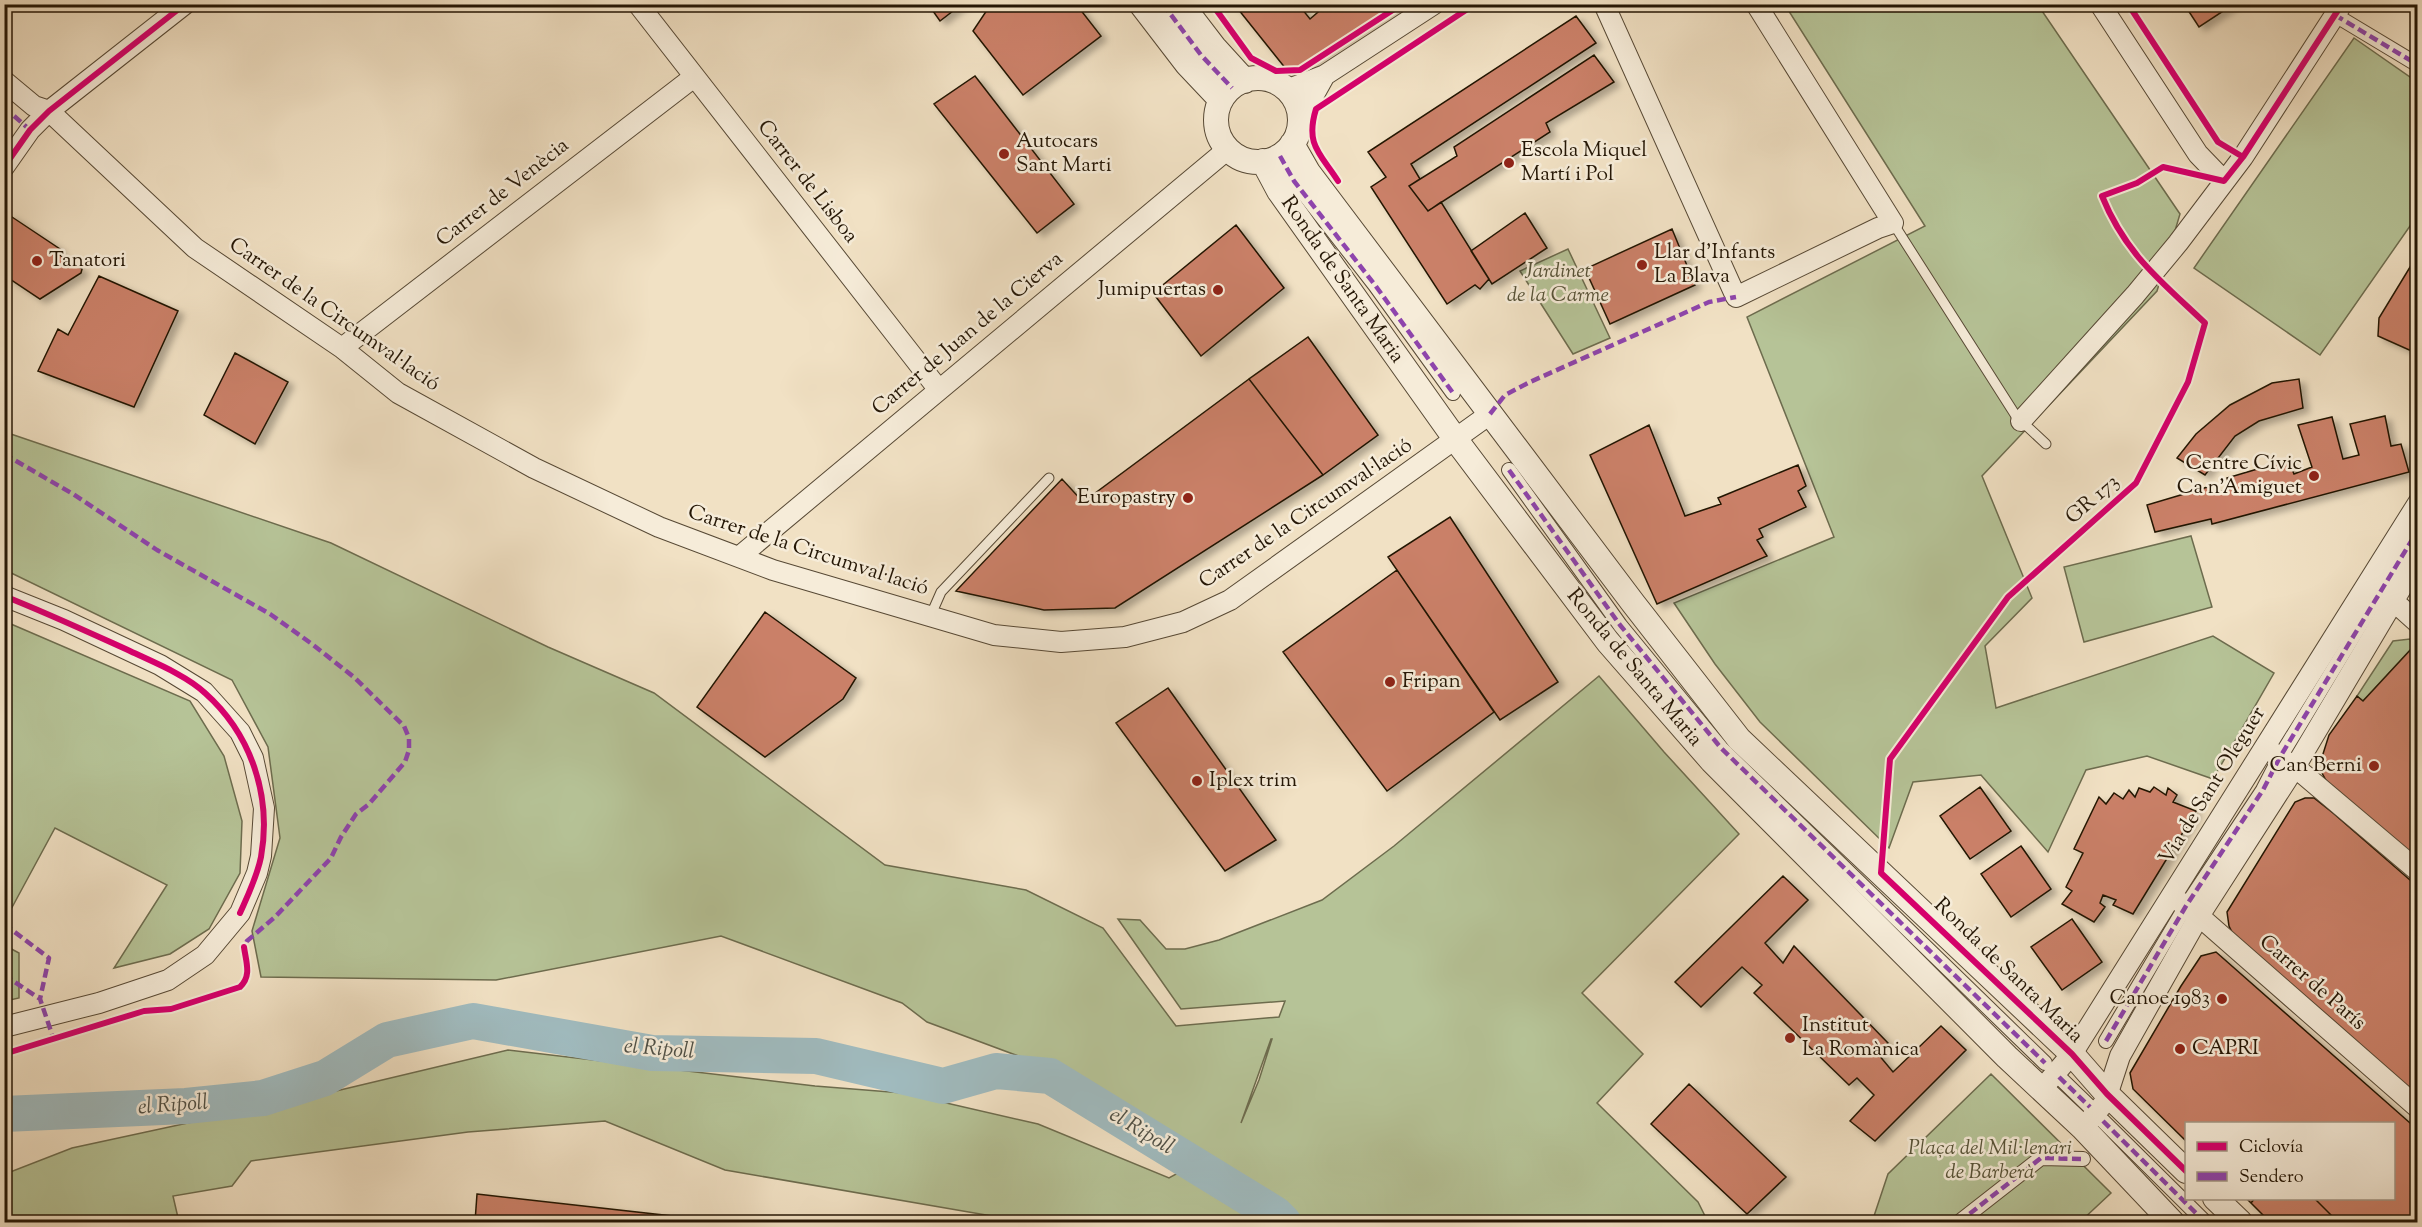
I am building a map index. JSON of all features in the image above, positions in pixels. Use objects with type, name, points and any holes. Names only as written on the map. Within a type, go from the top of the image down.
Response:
[{"type":"street","points":[[4,167],[30,130],[49,111],[185,4]]},
{"type":"street","name":"Carrer de Lisboa","points":[[638,4],[939,390]]},
{"type":"street","points":[[1141,4],[1187,64],[1233,90]]},
{"type":"street","points":[[1163,4],[1201,55],[1233,90]]},
{"type":"street","points":[[1182,4],[1214,47],[1233,90]]},
{"type":"street","points":[[1287,90],[1325,75],[1434,4]]},
{"type":"street","points":[[1604,4],[1736,297],[1878,228],[1893,223],[1756,4]]},
{"type":"street","points":[[2100,4],[2198,154],[2224,181]]},
{"type":"street","points":[[2021,421],[2178,243],[2243,157],[2339,10],[2418,65]]},
{"type":"street","points":[[1300,120],[1295,100],[1287,90],[1264,79],[1233,90],[1217,114],[1217,129],[1228,149],[1248,160],[1278,154],[1298,133],[1300,120],[1325,75]]},
{"type":"street","name":"Carrer de Venècia","points":[[342,348],[694,77]]},
{"type":"street","name":"Carrer de la Circumval·lació","points":[[4,81],[34,106],[49,111],[195,248],[342,348],[398,393],[534,468],[659,527],[824,586],[994,635],[1061,642],[1125,637],[1183,622],[1230,600],[1490,414]]},
{"type":"street","name":"Carrer de Juan de la Cierva","points":[[739,557],[1228,149]]},
{"type":"street","name":"Ronda de Santa Maria","points":[[1278,154],[1293,181],[1375,285],[1453,393]]},
{"type":"street","name":"Ronda de Santa Maria","points":[[1278,154],[1308,172],[1738,739],[2072,1054],[2096,1113],[2172,1222]]},
{"type":"street","name":"Ronda de Santa Maria","points":[[1278,154],[1279,192],[1456,440],[1608,642],[1712,761],[2050,1083],[2185,1170]]},
{"type":"street","name":"Ronda de Santa Maria","points":[[1509,470],[1620,626],[1721,748],[2045,1063]]},
{"type":"street","name":"Via de Sant Oleguer","points":[[2050,1083],[2186,906],[2381,590],[2418,503]]},
{"type":"street","name":"Via de Sant Oleguer","points":[[2106,1041],[2186,906],[2418,530]]},
{"type":"street","name":"Via de Sant Oleguer","points":[[2381,590],[2418,560]]},
{"type":"street","points":[[2381,590],[2418,623]]},
{"type":"street","points":[[4,596],[64,620],[160,665],[204,692],[240,732],[253,758],[264,808],[261,856],[257,873],[240,913],[205,955],[168,980],[99,1003],[4,1027]]},
{"type":"street","points":[[2280,757],[2418,871]]},
{"type":"street","name":"Via de Sant Oleguer","points":[[2096,1113],[2186,906]]},
{"type":"street","name":"Carrer de París","points":[[2186,906],[2418,1108]]},
{"type":"street","points":[[2096,1113],[2205,1222]]},
{"type":"street","points":[[1959,1222],[2040,1158],[2083,1159]]},
{"type":"street","points":[[2217,1200],[2240,1222]]},
{"type":"lane","points":[[1893,223],[2016,417],[2046,444]]},
{"type":"lane","points":[[930,617],[941,592],[1049,478]]},
{"type":"green space","points":[[1785,5],[2038,5],[2180,214],[2157,291],[1982,476],[2032,598],[1985,646],[1996,708],[2213,636],[2274,673],[2213,779],[2147,756],[2086,770],[2048,852],[1981,775],[1913,782],[1889,848],[1760,722],[1715,664],[1674,603],[1834,537],[1747,317],[1925,226]]},
{"type":"green space","points":[[2354,38],[2417,82],[2417,216],[2320,355],[2194,268]]},
{"type":"green space","name":"Jardinet de la Carme","points":[[1568,249],[1610,338],[1573,354],[1520,271]]},
{"type":"green space","points":[[5,432],[331,543],[548,647],[654,693],[885,865],[1026,890],[1103,928],[1176,1026],[1279,1017],[1285,1001],[1181,1009],[1118,919],[1140,920],[1166,949],[1185,949],[1219,940],[1322,900],[1394,846],[1599,676],[1739,834],[1582,993],[1643,1054],[1597,1103],[1698,1202],[1708,1222],[1027,1222],[725,1170],[605,1121],[468,1132],[251,1161],[232,1186],[173,1196],[179,1222],[5,1222],[5,1174],[72,1148],[336,1091],[508,1050],[815,1086],[903,1093],[1038,1124],[1169,1178],[1202,1160],[1048,1067],[927,1022],[902,1003],[721,936],[496,980],[261,977],[252,931],[280,838],[268,747],[232,680],[5,570]],"holes":[[[1272,1039],[1259,1080],[1241,1123]]]},
{"type":"green space","points":[[2191,536],[2212,607],[2084,642],[2064,567]]},
{"type":"green space","points":[[4,621],[190,701],[224,756],[242,821],[240,873],[209,929],[170,954],[114,968],[167,885],[55,828],[9,913],[5,910]]},
{"type":"green space","points":[[2410,639],[2413,647],[2363,701],[2357,696],[2393,641]]},
{"type":"green space","points":[[4,945],[19,953],[19,998],[5,1001]]},
{"type":"green space","name":"Plaça del Mil·lenari de Barberà","points":[[1991,1074],[2111,1193],[2080,1222],[1872,1222],[1888,1174]]},
{"type":"building","points":[[928,4],[962,4],[940,21]]},
{"type":"building","points":[[991,4],[1076,4],[1101,36],[1023,95],[973,31]]},
{"type":"building","points":[[1234,4],[1298,4],[1310,19],[1318,12],[1313,4],[1397,4],[1290,74]]},
{"type":"building","points":[[2184,4],[2234,4],[2199,27]]},
{"type":"building","points":[[1576,16],[1596,43],[1411,164],[1420,179],[1409,186],[1428,211],[1441,202],[1489,279],[1480,289],[1475,285],[1447,304],[1371,187],[1386,177],[1368,152]]},
{"type":"building","points":[[1594,55],[1614,82],[1546,123],[1550,132],[1428,211],[1409,186],[1457,156],[1454,147]]},
{"type":"building","name":"Autocars Sant Marti","points":[[975,76],[1074,204],[1037,233],[934,104]]},
{"type":"building","points":[[1525,213],[1547,248],[1492,284],[1471,251]]},
{"type":"building","name":"Tanatori","points":[[9,215],[60,249],[58,254],[82,269],[81,273],[40,299],[4,275],[4,221]]},
{"type":"building","name":"Jumipuertas","points":[[1236,225],[1284,288],[1201,356],[1153,293]]},
{"type":"building","points":[[1672,229],[1695,285],[1610,324],[1585,269]]},
{"type":"building","points":[[2418,254],[2418,349],[2416,353],[2378,336],[2379,318]]},
{"type":"building","points":[[99,276],[178,311],[134,407],[38,371],[58,329],[68,335]]},
{"type":"building","points":[[1308,337],[1378,435],[1323,475],[1249,379]]},
{"type":"building","points":[[235,353],[288,382],[255,444],[204,415]]},
{"type":"building","name":"Europastry","points":[[1249,379],[1323,475],[1115,608],[1044,610],[956,591],[1062,479],[1083,502]]},
{"type":"building","points":[[2299,379],[2303,408],[2259,421],[2235,436],[2205,475],[2177,458],[2196,434],[2230,405],[2272,383]]},
{"type":"building","name":"Centre Cívic Ca n'Amiguet","points":[[2385,416],[2391,446],[2401,444],[2409,472],[2212,524],[2211,519],[2155,532],[2147,505],[2211,486],[2213,494],[2230,489],[2227,478],[2288,460],[2294,474],[2312,467],[2298,425],[2332,417],[2343,459],[2359,455],[2350,424]]},
{"type":"building","points":[[1649,425],[1685,516],[1721,504],[1718,498],[1798,465],[1806,486],[1798,491],[1806,507],[1759,529],[1763,537],[1757,540],[1767,556],[1657,604],[1590,455]]},
{"type":"building","points":[[1450,517],[1558,682],[1500,720],[1388,557]]},
{"type":"building","name":"Fripan","points":[[1397,570],[1494,712],[1387,791],[1283,652]]},
{"type":"building","points":[[765,612],[856,678],[843,699],[765,757],[697,707]]},
{"type":"building","points":[[2413,647],[2418,651],[2418,859],[2328,784],[2322,773],[2322,757],[2329,735],[2357,696],[2363,701]]},
{"type":"building","name":"Iplex trim","points":[[1168,688],[1276,840],[1225,871],[1116,723]]},
{"type":"building","points":[[1980,787],[2011,831],[1970,859],[1940,816]]},
{"type":"building","points":[[2154,787],[2166,795],[2168,788],[2177,795],[2173,802],[2196,811],[2133,914],[2113,905],[2116,900],[2103,895],[2100,903],[2105,907],[2094,922],[2062,904],[2072,891],[2066,887],[2083,853],[2074,849],[2099,797],[2106,804],[2114,793],[2123,799],[2129,790],[2135,797],[2139,788],[2150,792]]},
{"type":"building","points":[[2305,798],[2314,798],[2418,887],[2418,1097],[2237,942],[2229,926],[2227,912],[2295,802]]},
{"type":"building","points":[[2021,846],[2051,889],[2011,917],[1981,874]]},
{"type":"building","points":[[1783,876],[1808,900],[1765,943],[1783,963],[1794,946],[1888,1043],[1878,1054],[1893,1072],[1941,1026],[1966,1050],[1875,1141],[1850,1121],[1874,1095],[1857,1078],[1849,1085],[1754,993],[1762,985],[1742,967],[1701,1007],[1675,982]]},
{"type":"building","points":[[2072,919],[2102,962],[2062,990],[2031,947]]},
{"type":"building","points":[[2216,952],[2418,1130],[2418,1218],[2413,1222],[2270,1222],[2248,1200],[2395,1200],[2395,1122],[2185,1122],[2185,1140],[2133,1089],[2130,1073],[2201,956]]},
{"type":"building","points":[[1689,1084],[1786,1177],[1747,1214],[1651,1124]]},
{"type":"building","points":[[477,1194],[690,1218],[690,1222],[475,1222]]},
{"type":"building","points":[[2253,1200],[2316,1200],[2338,1222],[2270,1222],[2251,1203]]},
{"type":"waterway","name":"el Ripoll","points":[[4,1114],[186,1106],[263,1098],[325,1078],[387,1040],[473,1021],[652,1053],[816,1056],[943,1086],[996,1071],[1050,1076],[1275,1214],[1283,1222]]},
{"type":"marked path","points":[[1163,4],[1201,55],[1232,88]]},
{"type":"marked path","points":[[2335,15],[2418,65]]},
{"type":"marked path","points":[[4,107],[30,130]]},
{"type":"marked path","points":[[1280,156],[1294,181],[1375,285],[1453,393]]},
{"type":"marked path","points":[[1490,414],[1505,395],[1530,382],[1709,302],[1736,297]]},
{"type":"marked path","points":[[4,454],[73,494],[157,550],[270,614],[355,678],[404,726],[409,738],[409,750],[405,762],[369,804],[356,814],[331,858],[275,917],[247,941],[244,951]]},
{"type":"marked path","points":[[1509,470],[1620,625],[1721,748],[2045,1063]]},
{"type":"marked path","points":[[2106,1041],[2186,906],[2263,790],[2280,757],[2418,530]]},
{"type":"marked path","points":[[4,924],[49,958],[40,999],[54,1040]]},
{"type":"marked path","points":[[4,975],[40,999]]},
{"type":"marked path","points":[[2059,1077],[2090,1107]]},
{"type":"marked path","points":[[2103,1121],[2205,1222]]},
{"type":"marked path","points":[[1959,1222],[2041,1158],[2083,1159]]},
{"type":"cycle path","points":[[4,167],[30,130],[49,111],[185,4]]},
{"type":"cycle path","points":[[1212,4],[1251,58],[1276,71],[1300,70],[1402,4]]},
{"type":"cycle path","points":[[1338,181],[1320,155],[1313,140],[1313,121],[1316,109],[1475,4]]},
{"type":"cycle path","points":[[2128,4],[2218,142],[2243,157]]},
{"type":"cycle path","name":"GR 173","points":[[2185,1170],[2107,1094],[2072,1054],[1881,873],[1890,759],[2008,597],[2136,483],[2188,382],[2205,323],[2146,266],[2122,235],[2102,196],[2137,183],[2163,167],[2224,181],[2243,157],[2342,4]]},
{"type":"cycle path","points":[[4,596],[179,675],[205,693],[235,727],[246,747],[260,789],[264,834],[255,879],[240,913]]},
{"type":"cycle path","points":[[4,1054],[144,1011],[171,1009],[240,987],[247,973],[244,947]]},
{"type":"place","name":"Autocars Sant Marti","points":[[1004,154]]},
{"type":"place","name":"Escola Miquel Martí i Pol","points":[[1509,163]]},
{"type":"place","name":"Tanatori","points":[[37,261]]},
{"type":"place","name":"Llar d'Infants La Blava","points":[[1642,265]]},
{"type":"place","name":"Jumipuertas","points":[[1218,290]]},
{"type":"place","name":"Centre Cívic Ca n'Amiguet","points":[[2314,476]]},
{"type":"place","name":"Europastry","points":[[1188,498]]},
{"type":"place","name":"Fripan","points":[[1390,682]]},
{"type":"place","name":"Can Berni","points":[[2374,766]]},
{"type":"place","name":"Iplex trim","points":[[1197,781]]},
{"type":"place","name":"Canoe 1983","points":[[2222,999]]},
{"type":"place","name":"Institut La Romànica","points":[[1790,1038]]},
{"type":"place","name":"CAPRI","points":[[2180,1049]]}]
